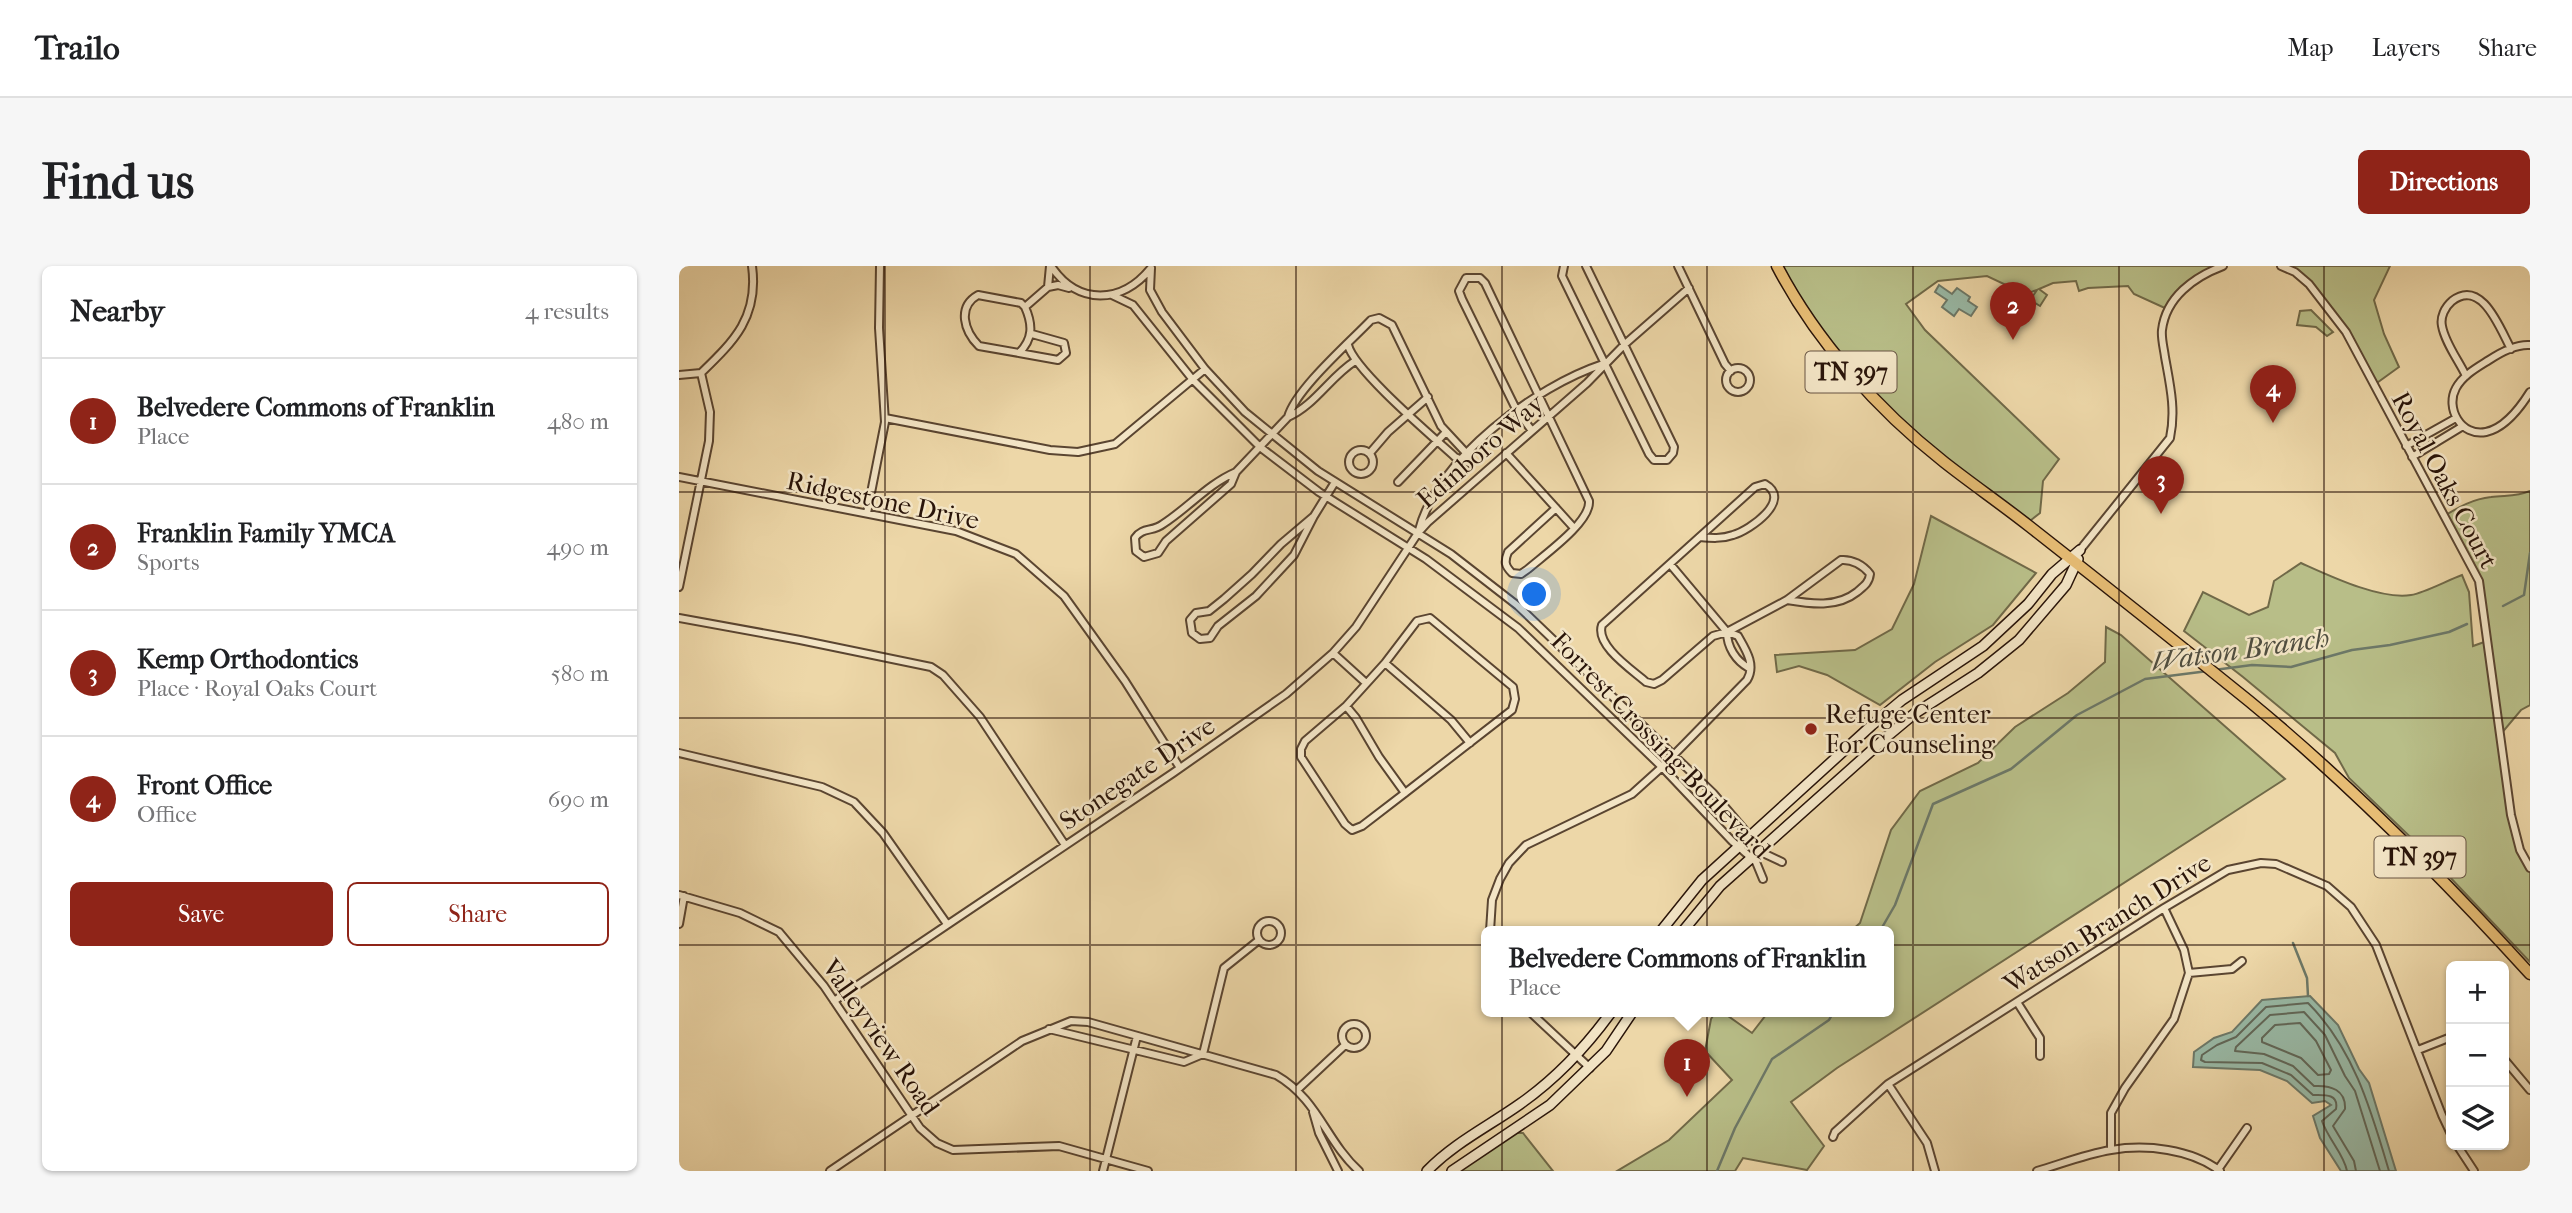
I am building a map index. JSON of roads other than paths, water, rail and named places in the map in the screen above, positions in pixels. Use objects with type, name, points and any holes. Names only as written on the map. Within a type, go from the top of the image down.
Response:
[{"type":"main road","name":"TN 397","points":[[1777,266],[1821,335],[1867,391],[1943,461],[2250,702],[2387,824],[2530,974]]},
{"type":"main road","points":[[1687,926],[1720,886],[1914,714],[1978,673],[2019,640],[2066,585],[2073,561],[2080,550]]},
{"type":"main road","points":[[1665,926],[1702,880],[1872,725],[1902,700],[1983,646],[2006,627],[2052,573],[2073,561]]},
{"type":"main road","points":[[1427,1171],[1459,1143],[1538,1091],[1577,1056],[1607,1017]]},
{"type":"main road","points":[[1452,1171],[1550,1105],[1606,1051],[1629,1017]]},
{"type":"street","points":[[679,375],[701,373],[738,336],[748,315],[754,281],[752,266]]},
{"type":"street","points":[[867,513],[885,418],[879,328],[880,266]]},
{"type":"street","points":[[1048,287],[1050,266]]},
{"type":"street","points":[[1050,266],[1059,278],[1073,288]]},
{"type":"street","points":[[1564,266],[1562,276],[1649,454],[1654,460],[1667,460],[1674,447],[1586,266]]},
{"type":"street","points":[[1678,266],[1725,364],[1731,371]]},
{"type":"street","points":[[2080,550],[2170,438],[2173,405],[2161,332],[2167,309],[2180,292],[2196,279],[2223,266]]},
{"type":"street","name":"Royal Oaks Court","points":[[2281,266],[2295,272],[2309,284],[2346,332],[2479,581],[2511,815],[2520,850],[2530,868]]},
{"type":"street","points":[[1025,307],[1048,287],[1058,285],[1092,295],[1112,295],[1134,285],[1151,267]]},
{"type":"street","name":"Forrest Crossing Boulevard","points":[[1151,267],[1150,290],[1175,331],[1205,369],[1271,435],[1296,456],[1480,575],[1518,606],[1713,793],[1765,854],[1782,862]]},
{"type":"street","points":[[1532,431],[1516,409],[1462,299],[1459,291],[1466,278],[1480,278],[1485,283],[1589,501],[1587,516],[1528,569],[1521,574],[1512,573],[1506,566],[1508,552],[1556,508]]},
{"type":"street","name":"Edinboro Way","points":[[1418,533],[1689,288]]},
{"type":"street","points":[[1019,353],[1032,334],[1025,307],[1021,303],[978,295],[966,306],[966,326],[979,346],[1058,360],[1066,353],[1064,343],[1032,334]]},
{"type":"street","name":"Forrest Crossing Boulevard","points":[[1112,295],[1133,305],[1193,380],[1259,447],[1327,497],[1460,583],[1518,628],[1756,862],[1763,880]]},
{"type":"street","points":[[2466,376],[2442,327],[2443,312],[2454,299],[2466,296],[2481,300],[2488,307],[2511,349]]},
{"type":"street","points":[[1288,418],[1290,410],[1306,388],[1371,320],[1387,320],[1446,432],[1467,454],[1469,463],[1480,476]]},
{"type":"street","points":[[1347,345],[1355,361],[1408,413],[1460,461],[1469,463]]},
{"type":"street","points":[[2530,345],[2521,345],[2499,354],[2466,376],[2456,387],[2452,400],[2456,418],[2463,426],[2478,432],[2498,427],[2530,393]]},
{"type":"street","points":[[1236,472],[1223,477],[1157,528],[1137,534],[1134,543],[1136,551],[1144,557],[1153,556],[1166,541],[1231,484],[1236,472],[1288,418],[1308,404],[1355,361]]},
{"type":"street","name":"Edinboro Way","points":[[1418,533],[1422,519],[1460,461],[1516,409],[1539,393],[1605,363]]},
{"type":"street","points":[[885,418],[1050,450],[1078,452],[1115,444],[1205,369]]},
{"type":"street","points":[[679,587],[709,441],[710,412],[701,373]]},
{"type":"street","points":[[1370,453],[1427,397]]},
{"type":"street","points":[[2406,446],[2456,418]]},
{"type":"street","points":[[2411,457],[2463,426]]},
{"type":"street","points":[[1398,482],[1446,432]]},
{"type":"street","points":[[1355,451],[1370,453],[1373,461],[1368,472],[1360,474],[1350,468],[1349,461],[1355,451]]},
{"type":"street","points":[[1506,453],[1574,528]]},
{"type":"street","name":"Ridgestone Drive","points":[[679,477],[956,531],[1016,554],[1064,596],[1125,681],[1180,768]]},
{"type":"street","points":[[1314,516],[1209,611],[1200,611],[1192,616],[1189,625],[1192,633],[1200,639],[1210,638],[1223,622],[1274,578],[1294,555],[1335,482]]},
{"type":"street","points":[[1700,537],[1731,536],[1748,528],[1774,504],[1775,495],[1772,490],[1765,484],[1755,487],[1602,625],[1600,633],[1604,644],[1646,682],[1654,684],[1662,680],[1713,636],[1727,632],[1787,600],[1841,560],[1848,559],[1870,574],[1868,583],[1842,602],[1809,604],[1787,600]]},
{"type":"street","points":[[1157,528],[1166,541]]},
{"type":"street","name":"Stonegate Drive","points":[[834,1001],[1286,694],[1333,653],[1356,627],[1418,533]]},
{"type":"street","points":[[1490,926],[1492,900],[1500,879],[1509,863],[1526,845],[1632,794],[1662,767],[1751,673],[1751,659],[1738,636],[1727,632],[1670,564]]},
{"type":"street","points":[[1261,565],[1274,578]]},
{"type":"street","points":[[1212,608],[1223,622]]},
{"type":"street","points":[[679,618],[800,639],[931,667],[943,675],[980,717],[1065,845]]},
{"type":"street","points":[[1430,618],[1513,687],[1515,699],[1512,710],[1362,826],[1352,830],[1345,824],[1301,753],[1305,741],[1346,706],[1366,683],[1417,621],[1430,618]]},
{"type":"street","points":[[1727,632],[1727,642],[1736,657],[1749,668]]},
{"type":"street","points":[[1333,653],[1366,683]]},
{"type":"street","points":[[1385,663],[1451,720],[1470,743]]},
{"type":"street","points":[[1346,706],[1405,793]]},
{"type":"street","points":[[679,753],[822,787],[854,802],[883,833],[947,924]]},
{"type":"street","name":"Watson Branch Drive","points":[[1833,1137],[1835,1132],[1888,1084],[2228,870],[2261,863],[2276,864],[2327,886],[2351,907],[2376,945],[2446,1123]]},
{"type":"street","points":[[679,924],[681,895]]},
{"type":"street","name":"Valleyview Road","points":[[681,895],[740,913],[779,932],[801,956],[834,1001],[919,1128],[937,1143],[953,1150],[1059,1146],[1148,1171]]},
{"type":"street","points":[[2111,1150],[2111,1113],[2121,1094],[2174,1019],[2189,973],[2183,950],[2164,908]]},
{"type":"street","points":[[1271,921],[1278,925],[1282,932],[1277,943],[1266,945],[1259,940],[1257,932],[1260,925],[1271,921]]},
{"type":"street","points":[[1203,1054],[1224,968],[1259,940]]},
{"type":"street","points":[[2189,973],[2232,969],[2242,961]]},
{"type":"street","points":[[2017,1002],[2040,1038],[2040,1056]]},
{"type":"street","points":[[1535,1017],[1590,1068]]},
{"type":"street","points":[[830,1171],[990,1061],[1022,1041],[1070,1021],[1089,1023],[1276,1075],[1298,1089],[1344,1155],[1359,1171]]},
{"type":"street","points":[[1350,1024],[1362,1027],[1366,1038],[1362,1045],[1355,1048],[1345,1045],[1341,1038],[1343,1030],[1350,1024]]},
{"type":"street","points":[[1048,1029],[1184,1062],[1203,1054]]},
{"type":"street","points":[[1103,1171],[1137,1036]]},
{"type":"street","points":[[2418,1049],[2446,1039]]},
{"type":"street","points":[[1298,1089],[1345,1045]]},
{"type":"street","points":[[2509,1065],[2530,1090]]},
{"type":"street","points":[[1888,1084],[1927,1143],[1935,1171]]},
{"type":"street","points":[[1312,1107],[1319,1133],[1338,1171]]},
{"type":"street","points":[[2037,1171],[2111,1150],[2146,1148],[2172,1150],[2218,1170],[2247,1128]]},
{"type":"street","points":[[2460,1150],[2474,1171]]},
{"type":"water","points":[[1939,285],[1952,294],[1957,288],[1970,297],[1968,301],[1977,307],[1971,316],[1959,309],[1954,316],[1942,307],[1947,300],[1935,292]]},
{"type":"water","points":[[2310,996],[2338,1025],[2359,1069],[2369,1083],[2396,1171],[2341,1171],[2320,1138],[2313,1116],[2331,1105],[2325,1101],[2312,1103],[2287,1081],[2260,1070],[2193,1067],[2194,1052],[2214,1038],[2232,1032],[2262,1000]]},
{"type":"waterway","name":"Watson Branch","points":[[2503,606],[2524,595],[2530,553]]},
{"type":"waterway","name":"Watson Branch","points":[[2214,670],[2252,665],[2291,667],[2352,650],[2449,632],[2467,624]]},
{"type":"waterway","name":"Watson Branch","points":[[1883,926],[1895,905],[1933,804],[2011,769],[2077,715],[2145,679],[2208,671]]},
{"type":"waterway","points":[[2293,943],[2307,978],[2308,996]]},
{"type":"waterway","name":"Watson Branch","points":[[1717,1171],[1735,1128],[1772,1059],[1831,1017]]},
{"type":"place","name":"Franklin Family YMCA","points":[[2013,340]]},
{"type":"place","name":"Front Office","points":[[2273,423]]},
{"type":"place","name":"Kemp Orthodontics","points":[[2161,514]]},
{"type":"place","name":"Refuge Center For Counseling","points":[[1811,729]]},
{"type":"place","name":"Belvedere Commons of Franklin","points":[[1687,1097]]}]
